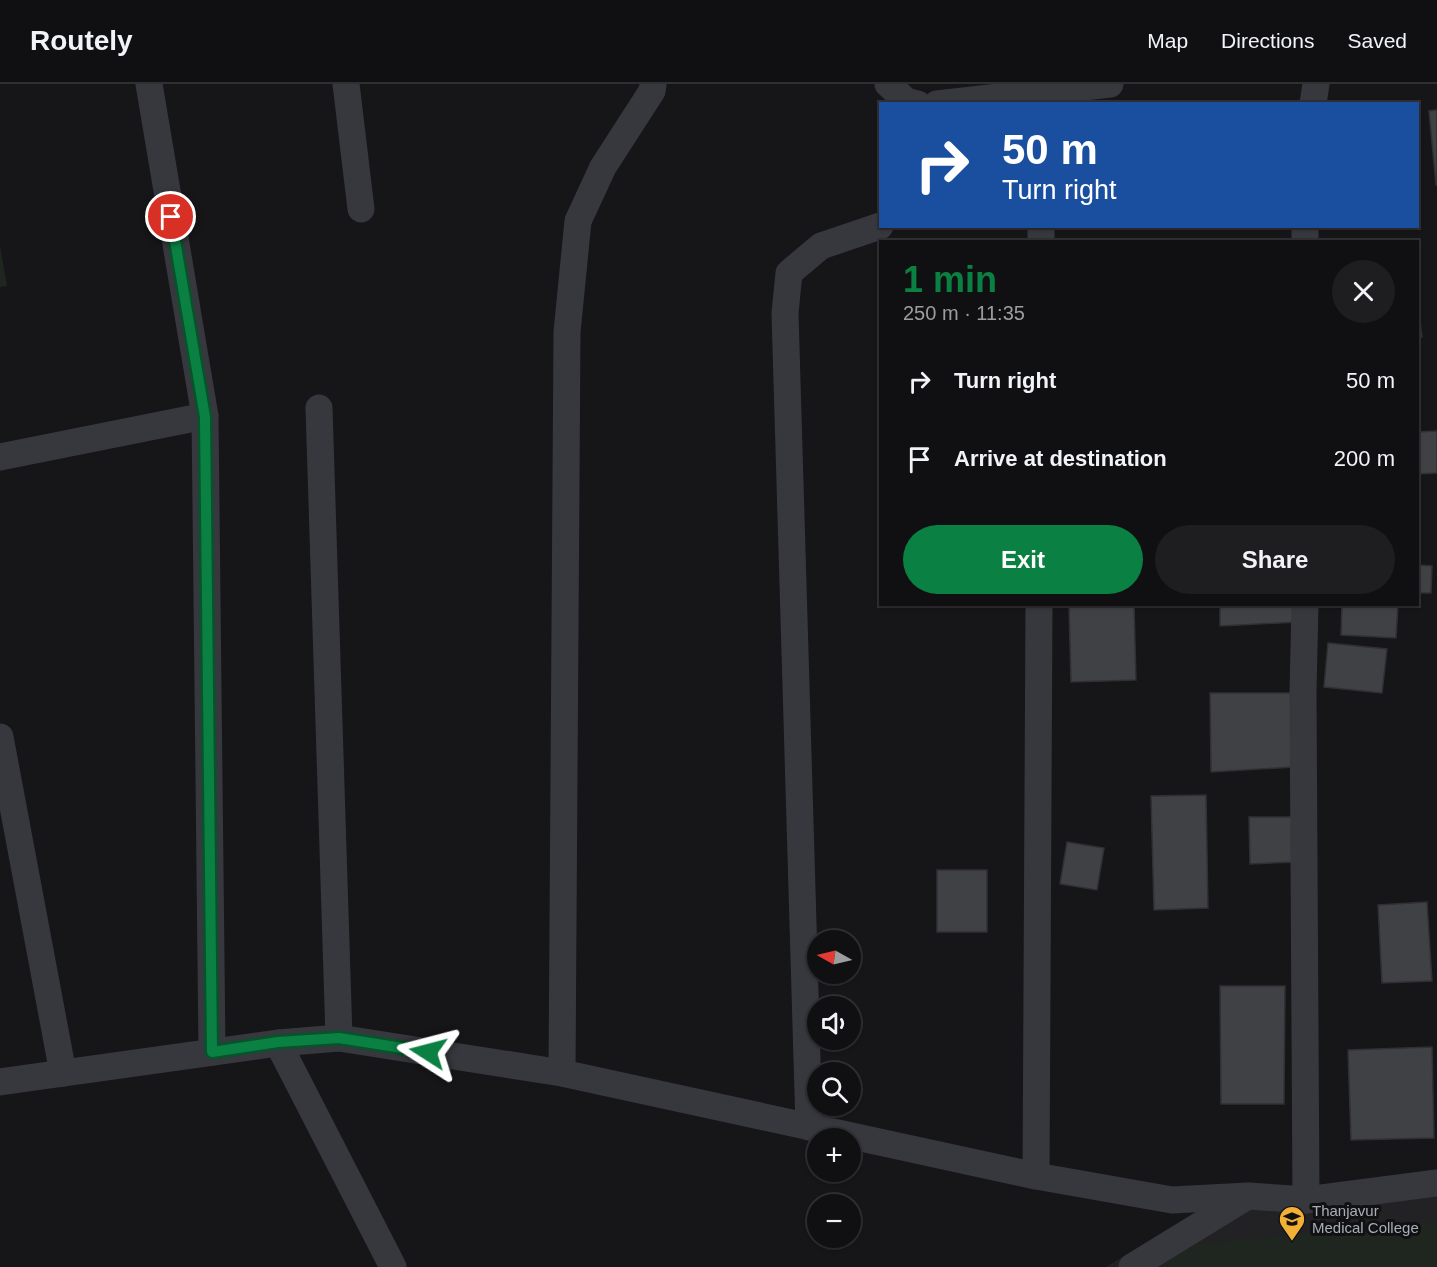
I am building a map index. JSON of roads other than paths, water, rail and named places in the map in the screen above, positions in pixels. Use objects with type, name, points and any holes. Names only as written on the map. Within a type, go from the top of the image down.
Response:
[{"type":"street","points":[[149,84],[205,417],[212,1052]]},
{"type":"street","points":[[346,84],[361,209]]},
{"type":"street","points":[[562,1073],[567,332],[578,221],[603,167],[652,91],[653,84]]},
{"type":"street","points":[[888,84],[910,102]]},
{"type":"street","points":[[954,102],[1110,84]]},
{"type":"street","points":[[1312,102],[1316,84]]},
{"type":"street","points":[[809,1126],[785,313],[789,273],[820,246],[879,226]]},
{"type":"street","points":[[319,408],[339,1038]]},
{"type":"street","points":[[0,457],[205,417]]},
{"type":"street","points":[[1036,1176],[1039,606]]},
{"type":"street","points":[[1305,606],[1302,692],[1306,1200]]},
{"type":"street","points":[[0,736],[63,1073]]},
{"type":"street","points":[[0,1082],[278,1042],[339,1038],[562,1073],[1036,1176],[1172,1200],[1248,1196],[1306,1200],[1437,1183]]},
{"type":"street","points":[[278,1042],[393,1267]]},
{"type":"street","points":[[1132,1267],[1248,1196]]},
{"type":"place","name":"Thanjavur Medical College","points":[[1292,1242]]}]
